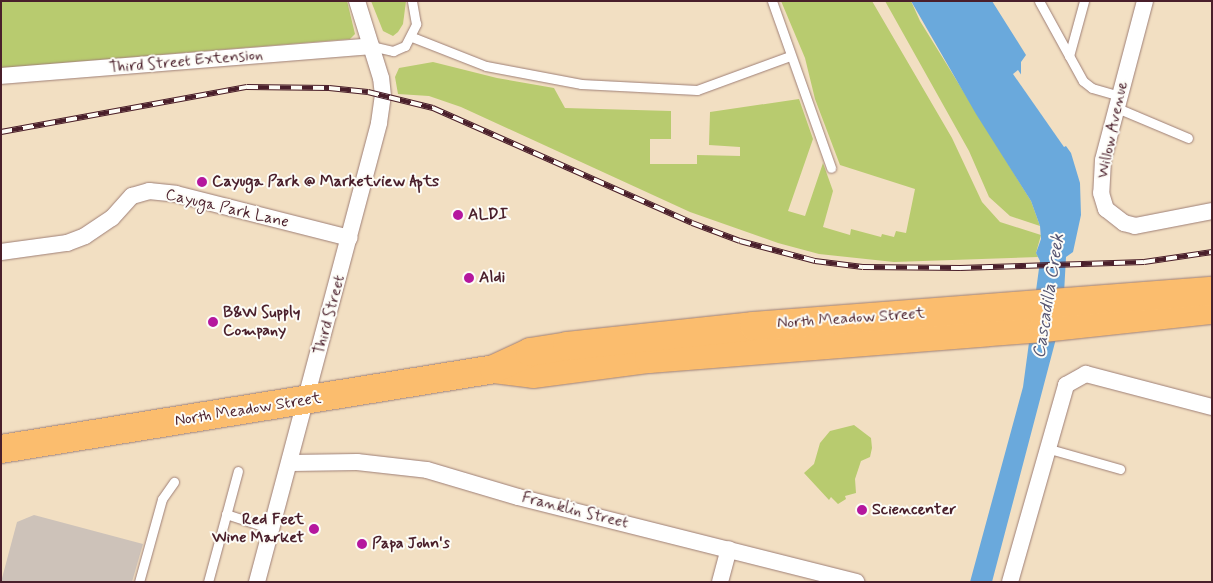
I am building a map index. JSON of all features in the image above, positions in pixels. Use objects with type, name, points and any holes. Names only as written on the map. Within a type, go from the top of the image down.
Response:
[{"type":"highway","name":"North Meadow Street","points":[[1093,312],[1212,290]]},
{"type":"highway","name":"North Meadow Street","points":[[1,449],[307,401],[494,369],[533,374],[976,321],[1093,312],[1212,310]]},
{"type":"street","name":"Third Street","points":[[257,582],[291,463],[378,131],[383,96],[371,46],[357,1]]},
{"type":"street","name":"Willow Avenue","points":[[1145,1],[1100,176],[1106,209],[1124,223],[1135,226],[1212,211]]},
{"type":"street","name":"Third Street Extension","points":[[1,76],[371,46]]},
{"type":"street","name":"Cayuga Park Lane","points":[[1,252],[66,243],[85,236],[112,218],[132,196],[149,191],[176,194],[350,238]]},
{"type":"street","points":[[1010,582],[1046,448],[1066,384],[1086,374],[1212,407]]},
{"type":"street","name":"Franklin Street","points":[[291,463],[367,462],[427,470],[518,497],[856,582]]},
{"type":"street","points":[[720,582],[729,549]]},
{"type":"lane","points":[[371,46],[393,51],[405,46],[412,37],[416,18],[412,1]]},
{"type":"lane","points":[[772,1],[831,168]]},
{"type":"lane","points":[[1039,1],[1082,81],[1188,138]]},
{"type":"lane","points":[[1069,56],[1084,1]]},
{"type":"lane","points":[[412,37],[486,66],[581,84],[697,90],[790,56]]},
{"type":"lane","points":[[1046,448],[1120,468]]},
{"type":"lane","points":[[208,582],[238,472]]},
{"type":"lane","points":[[139,582],[162,499],[174,482]]},
{"type":"lane","points":[[226,514],[272,529]]},
{"type":"shaded area","points":[[34,515],[143,544],[132,582],[1,582],[17,522]]},
{"type":"green space","points":[[1,1],[347,1],[355,34],[350,39],[1,68]]},
{"type":"green space","points":[[371,1],[406,1],[403,24],[393,36],[383,31]]},
{"type":"green space","points":[[781,1],[872,1],[952,138],[982,202],[1000,222],[1041,235],[1036,253],[1038,257],[894,262],[819,254],[778,243],[690,212],[461,107],[429,96],[398,94],[395,77],[399,68],[433,62],[497,78],[554,88],[565,108],[671,111],[671,139],[650,139],[650,164],[697,164],[697,155],[740,156],[740,147],[709,145],[710,112],[799,99],[813,139],[788,211],[805,216],[823,163],[833,191],[823,227],[850,235],[851,229],[881,237],[882,234],[894,237],[896,231],[906,233],[915,189],[840,165],[815,99],[805,58]]},
{"type":"green space","points":[[885,1],[911,1],[920,21],[1031,201],[1040,226],[1010,216],[989,197],[969,151]]},
{"type":"green space","points":[[854,425],[871,438],[872,448],[870,457],[861,461],[855,479],[856,493],[845,496],[846,499],[838,504],[831,497],[829,500],[804,473],[814,464],[820,443],[830,431]]},
{"type":"water","name":"Cascadilla Creek","points":[[911,1],[992,1],[1026,55],[1021,62],[1021,83],[1071,153],[1080,183],[1081,215],[1073,252],[1066,257],[1063,312],[992,582],[970,582],[1023,387],[1040,261],[1036,253],[1041,239],[1040,226],[1031,201],[976,114]]},
{"type":"pier","points":[[1018,70],[1068,145],[1064,147],[1013,74]]},
{"type":"railway","points":[[1,132],[247,87],[329,88],[368,92],[433,108],[692,223],[740,241],[815,261],[863,267],[960,268],[1144,262],[1212,252]]},
{"type":"place","name":"Cayuga Park @ Marketview Apts","points":[[202,182]]},
{"type":"place","name":"ALDI","points":[[458,215]]},
{"type":"place","name":"Aldi","points":[[469,278]]},
{"type":"place","name":"B&W Supply Company","points":[[213,322]]},
{"type":"place","name":"Sciencenter","points":[[862,510]]},
{"type":"place","name":"Red Feet Wine Market","points":[[314,529]]},
{"type":"place","name":"Papa John's","points":[[362,544]]}]
